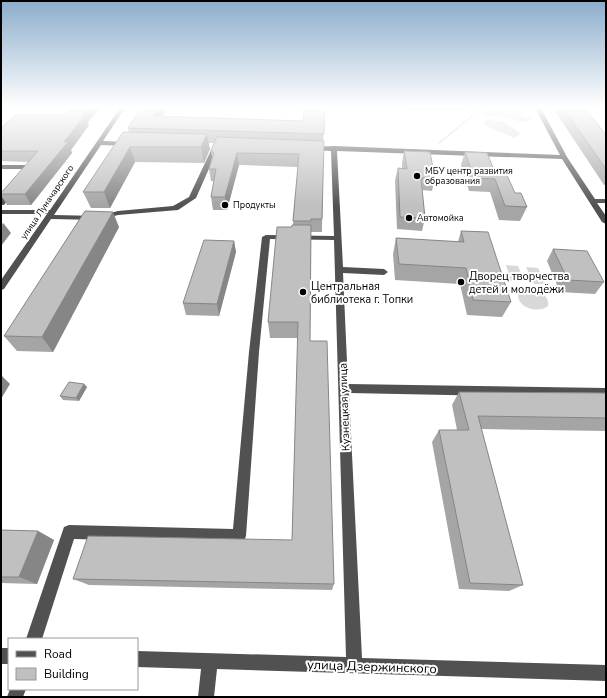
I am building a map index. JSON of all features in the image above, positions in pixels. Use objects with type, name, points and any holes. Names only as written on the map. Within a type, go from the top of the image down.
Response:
[{"type":"street","points":[[556,141],[606,222]]},
{"type":"street","points":[[98,143],[137,144]]},
{"type":"street","name":"улица Луначарского","points":[[1,287],[98,143]]},
{"type":"street","points":[[1,212],[98,218],[118,214],[174,208],[192,198],[212,146],[223,146]]},
{"type":"street","points":[[303,148],[564,156]]},
{"type":"street","name":"Кузнецкая улица","points":[[334,148],[354,665]]},
{"type":"street","points":[[1,166],[32,167],[22,179]]},
{"type":"street","points":[[1,203],[16,185]]},
{"type":"street","points":[[592,201],[606,201]]},
{"type":"street","points":[[34,638],[69,532],[239,536],[254,352],[266,237],[338,238]]},
{"type":"street","points":[[339,270],[384,272]]},
{"type":"street","points":[[344,388],[606,392]]},
{"type":"street","name":"улица Дзержинского","points":[[138,659],[606,673]]},
{"type":"street","points":[[206,697],[210,661]]},
{"type":"path","points":[[439,152],[438,144],[442,141]]},
{"type":"shaded area","points":[[506,265],[518,266],[524,281],[511,281]]},
{"type":"shaded area","points":[[526,267],[538,268],[546,284],[534,284]]},
{"type":"shaded area","points":[[527,289],[542,293],[547,298],[548,306],[534,309],[521,303],[518,294]]},
{"type":"building","points":[[1,141],[65,141],[64,142],[68,142],[25,194],[1,193],[38,151],[1,151]]},
{"type":"building","points":[[117,141],[204,141],[201,147],[130,147],[104,192],[83,192]]},
{"type":"building","points":[[215,141],[324,141],[322,219],[311,219],[311,221],[293,221],[299,154],[237,153],[225,197],[211,197],[216,169],[209,169],[214,153],[211,150]]},
{"type":"building","points":[[586,141],[606,141],[606,169]]},
{"type":"building","points":[[404,151],[430,152],[435,178],[421,178],[425,218],[400,217],[398,168],[407,169]]},
{"type":"building","points":[[465,152],[487,153],[494,170],[505,171],[515,193],[521,193],[527,207],[505,206],[495,179],[474,178]]},
{"type":"building","points":[[85,211],[113,212],[42,337],[4,336]]},
{"type":"building","points":[[292,225],[311,225],[310,341],[327,341],[334,584],[73,579],[88,536],[292,540],[298,322],[268,322],[277,227],[292,227]]},
{"type":"building","points":[[461,231],[488,232],[511,302],[473,300],[466,268],[399,264],[396,238],[464,242]]},
{"type":"building","points":[[204,240],[234,241],[217,304],[183,303]]},
{"type":"building","points":[[553,249],[587,251],[604,282],[568,280]]},
{"type":"building","points":[[69,382],[84,384],[76,398],[60,396]]},
{"type":"building","points":[[459,392],[606,393],[606,418],[478,416],[523,585],[470,583],[439,430],[469,430]]},
{"type":"building","points":[[1,530],[38,531],[19,577],[1,577]]},
{"type":"place","name":"МБУ центр развития образования","points":[[417,176]]},
{"type":"place","name":"Продукты","points":[[225,205]]},
{"type":"place","name":"Автомойка","points":[[409,218]]},
{"type":"place","name":"Дворец творчества детей и молодёжи","points":[[461,282]]},
{"type":"place","name":"Центральная библиотека г. Топки","points":[[303,292]]}]
